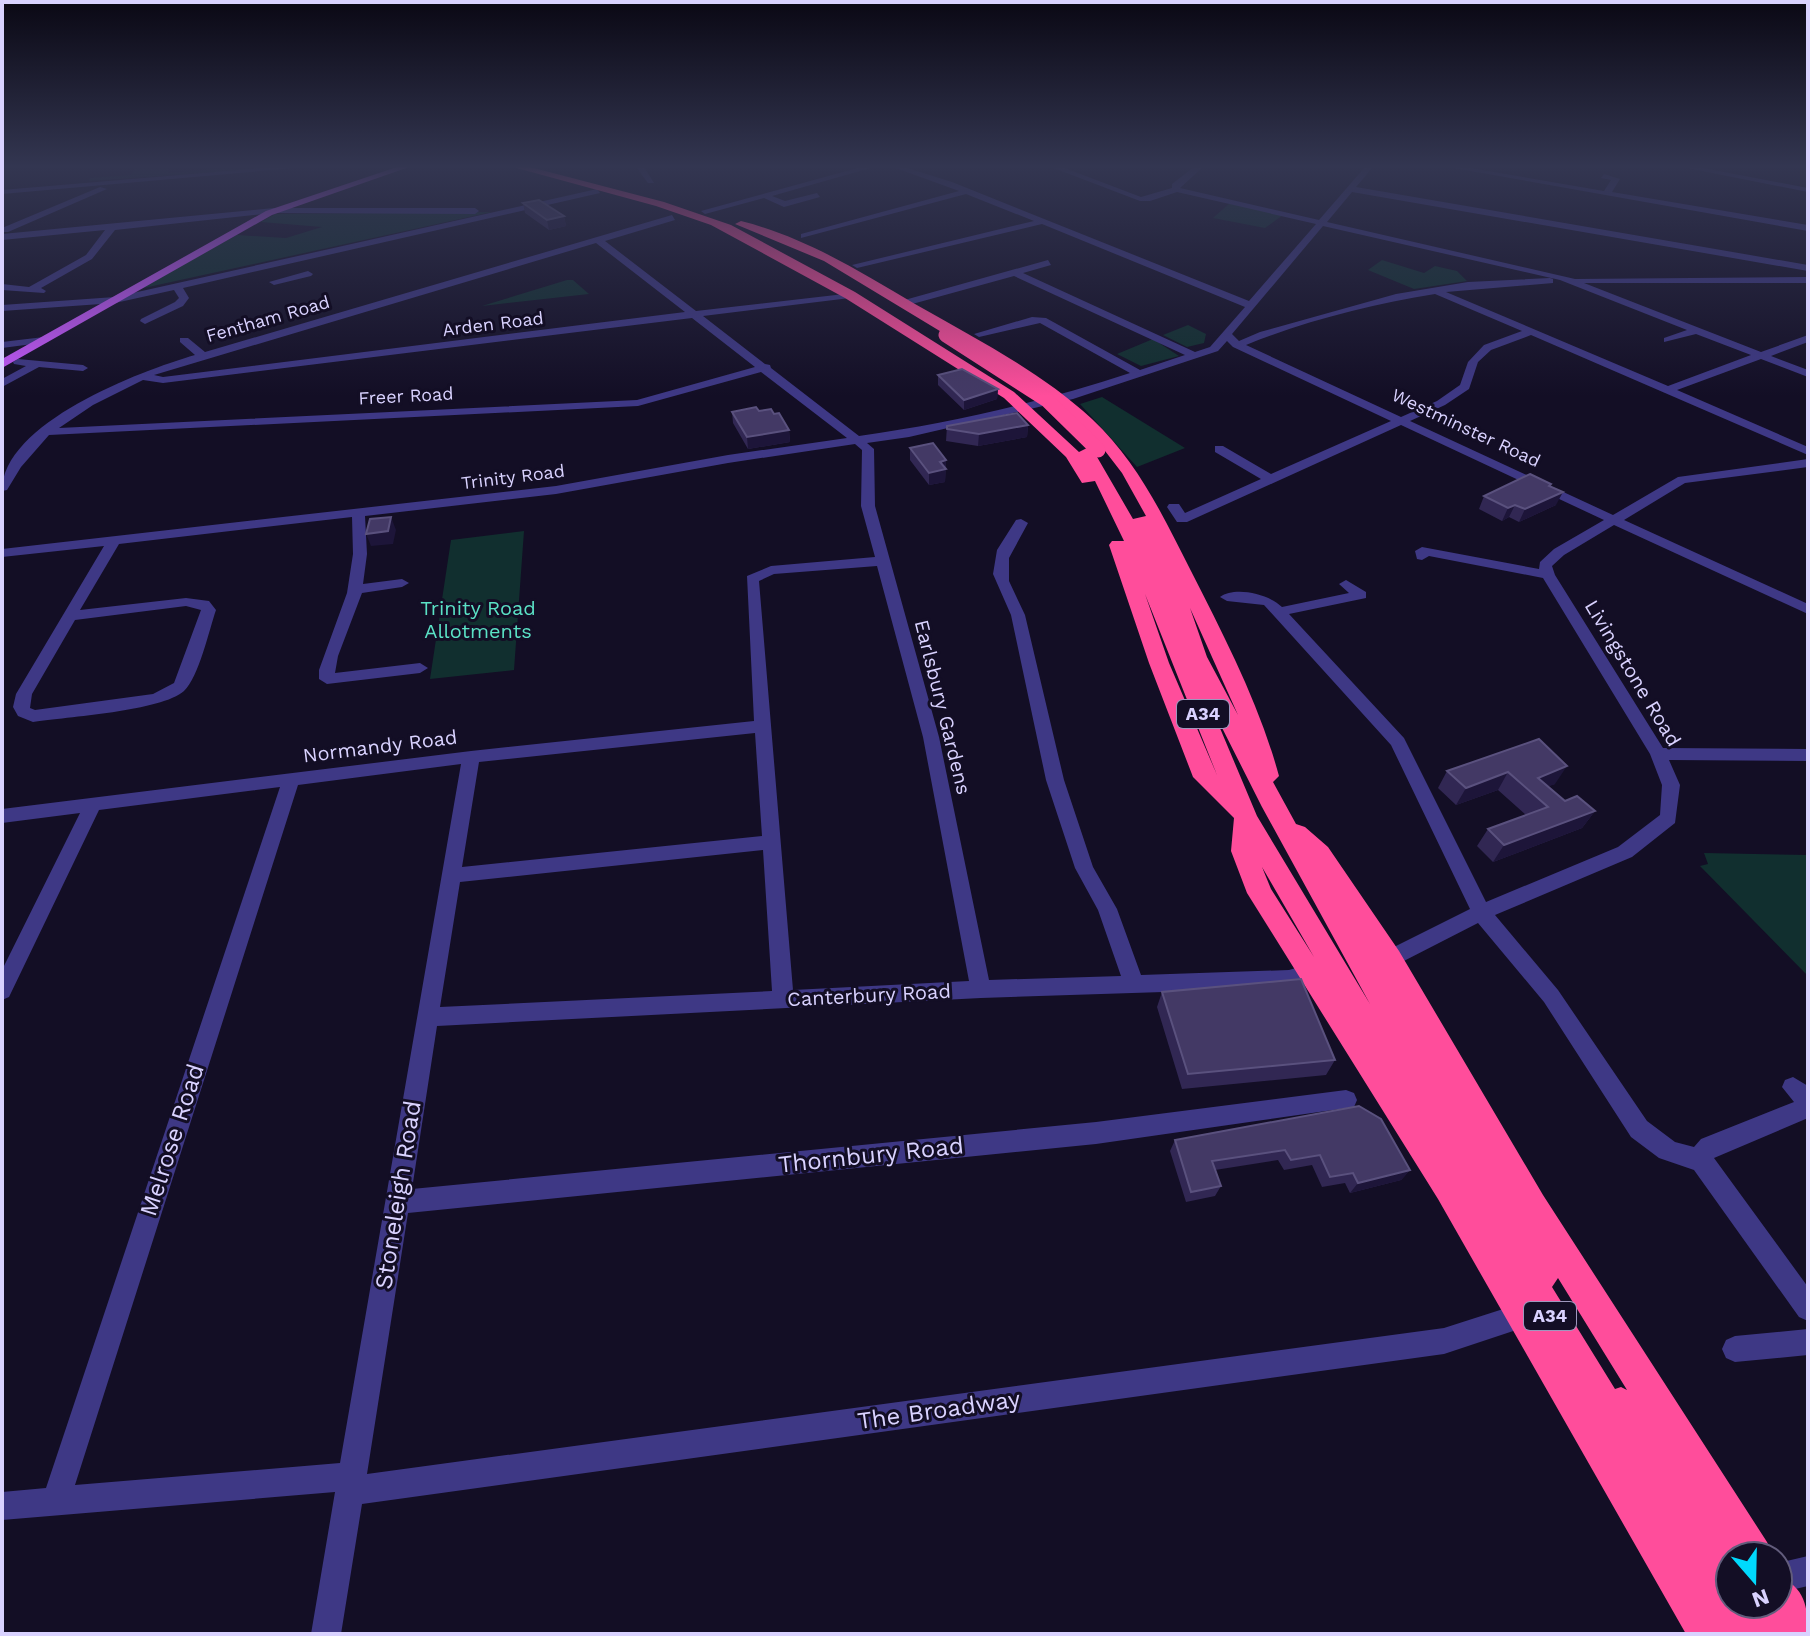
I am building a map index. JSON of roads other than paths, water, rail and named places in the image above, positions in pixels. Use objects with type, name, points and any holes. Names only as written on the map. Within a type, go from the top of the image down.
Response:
[{"type":"highway","points":[[753,243],[850,295],[976,372],[1028,406],[1085,452]]},
{"type":"highway","name":"A34","points":[[768,243],[941,336]]},
{"type":"highway","name":"A34","points":[[786,243],[808,253],[941,336],[1021,391],[1063,427],[1135,507],[1266,814],[1356,1005],[1574,1353],[1734,1634]]},
{"type":"highway","points":[[798,243],[1023,374],[1109,445],[1153,512],[1223,655],[1259,740],[1266,814],[1243,851],[1260,893],[1449,1188],[1709,1634]]},
{"type":"highway","points":[[1023,374],[1021,396],[1028,406]]},
{"type":"highway","points":[[1054,398],[1074,423],[1159,663],[1205,777],[1266,814],[1319,854],[1389,959],[1532,1206],[1743,1540]]},
{"type":"highway","name":"A34","points":[[1266,814],[1714,1559]]},
{"type":"main road","points":[[2,364],[216,243]]},
{"type":"street","points":[[31,290],[89,257],[99,243]]},
{"type":"street","points":[[2,308],[115,300],[364,243]]},
{"type":"street","name":"Fentham Road","points":[[2,487],[18,459],[43,432],[82,405],[140,376],[274,328],[586,243]]},
{"type":"street","points":[[602,243],[859,440]]},
{"type":"street","points":[[859,265],[951,243]]},
{"type":"street","points":[[1095,243],[1252,306]]},
{"type":"street","points":[[1232,340],[1252,306],[1306,243]]},
{"type":"street","points":[[1415,243],[1569,280],[1808,374]]},
{"type":"street","points":[[1665,243],[1808,268]]},
{"type":"street","points":[[473,261],[490,271]]},
{"type":"street","points":[[281,262],[294,277]]},
{"type":"street","points":[[905,303],[1048,263]]},
{"type":"street","points":[[1016,273],[1195,356]]},
{"type":"street","points":[[274,282],[308,274]]},
{"type":"street","points":[[1232,340],[1285,330],[1396,297],[1468,285],[1569,280],[1808,280]]},
{"type":"street","points":[[143,322],[179,304],[184,298],[177,286]]},
{"type":"street","points":[[2,287],[71,294],[75,297],[71,303]]},
{"type":"street","points":[[1434,290],[1808,451]]},
{"type":"street","name":"Arden Road","points":[[140,376],[163,380],[850,295]]},
{"type":"street","points":[[978,334],[1020,322],[1042,320],[1139,374]]},
{"type":"street","points":[[1668,340],[1697,330]]},
{"type":"street","points":[[1174,507],[1182,519],[1458,394],[1465,387],[1470,362],[1477,353],[1533,331]]},
{"type":"street","points":[[1668,390],[1808,338]]},
{"type":"street","points":[[2,345],[44,340]]},
{"type":"street","points":[[184,340],[202,355]]},
{"type":"street","name":"Trinity Road","points":[[2,553],[556,490],[728,459],[909,433],[1069,397],[1195,356],[1232,340]]},
{"type":"street","name":"Westminster Road","points":[[1232,340],[1808,609]]},
{"type":"street","points":[[18,362],[83,368]]},
{"type":"street","points":[[2,384],[37,364]]},
{"type":"street","name":"Freer Road","points":[[43,432],[638,403],[766,367]]},
{"type":"street","name":"Earlsbury Gardens","points":[[859,440],[868,449],[868,506],[931,737],[981,989]]},
{"type":"street","points":[[1205,455],[1226,446],[1270,479]]},
{"type":"street","points":[[1422,556],[1422,551],[1548,575],[1545,565],[1559,552],[1682,480],[1808,463]]},
{"type":"street","points":[[327,679],[326,663],[345,622],[361,564],[358,513]]},
{"type":"street","points":[[1021,523],[1006,548],[1000,568],[1002,582],[1016,607],[1055,780],[1084,868],[1107,909],[1134,984]]},
{"type":"street","points":[[68,616],[186,602],[204,604],[209,610],[180,686],[156,699],[33,716],[21,707],[24,694],[68,616],[114,540]]},
{"type":"street","points":[[783,1000],[752,579],[771,570],[883,561]]},
{"type":"street","name":"Livingstone Road","points":[[1389,959],[1481,912],[1625,852],[1669,818],[1671,785],[1658,754],[1548,575]]},
{"type":"street","points":[[356,589],[402,583]]},
{"type":"street","points":[[1279,612],[1361,595],[1346,584]]},
{"type":"street","points":[[1227,597],[1269,602],[1398,742],[1481,912],[1551,996],[1639,1129],[1660,1146],[1695,1159],[1808,1308]]},
{"type":"street","points":[[309,682],[420,668]]},
{"type":"street","name":"Normandy Road","points":[[2,816],[471,757],[764,726]]},
{"type":"street","points":[[1658,754],[1808,755]]},
{"type":"street","name":"Stoneleigh Road","points":[[326,1634],[471,757]]},
{"type":"street","name":"Melrose Road","points":[[56,1501],[291,780]]},
{"type":"street","points":[[2,991],[94,803]]},
{"type":"street","points":[[450,876],[771,842]]},
{"type":"street","name":"Canterbury Road","points":[[428,1017],[981,989],[1289,979],[1309,973]]},
{"type":"street","name":"Thornbury Road","points":[[396,1202],[1096,1133],[1346,1100]]},
{"type":"street","points":[[1695,1159],[1709,1147],[1808,1107]]},
{"type":"street","name":"The Broadway","points":[[2,1506],[351,1484],[1444,1341],[1525,1315]]},
{"type":"street","points":[[1735,1349],[1808,1342]]},
{"type":"park label","name":"Trinity Road Allotments","points":[[478,620]]}]
